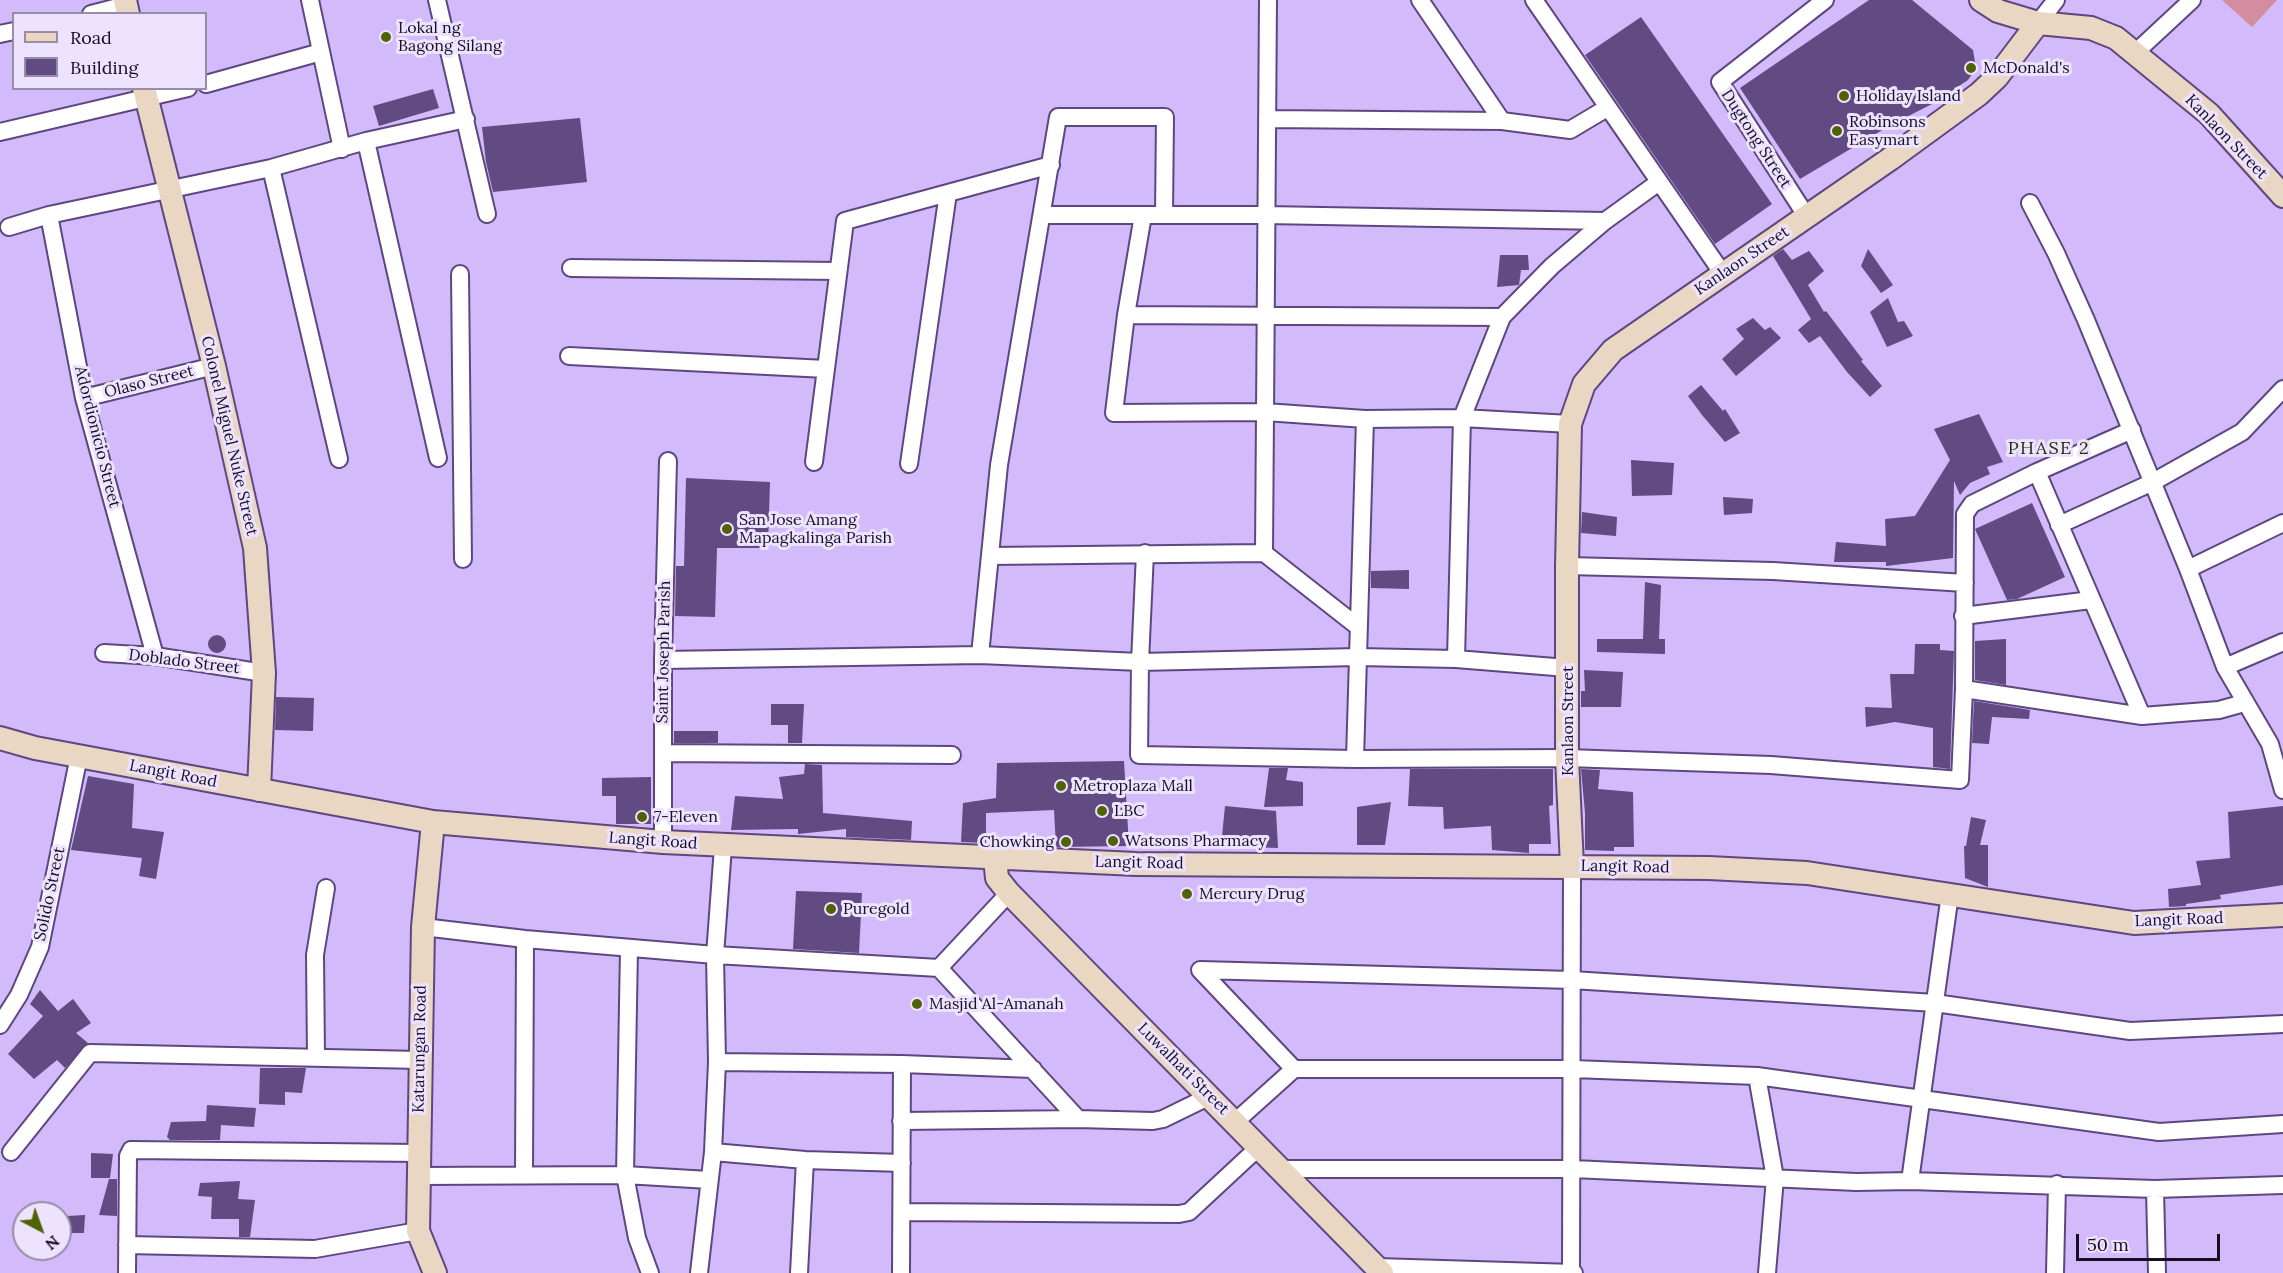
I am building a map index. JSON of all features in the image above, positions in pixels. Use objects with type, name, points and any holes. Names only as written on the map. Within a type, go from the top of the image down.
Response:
[{"type":"street","points":[[310,0],[342,149]]},
{"type":"street","points":[[437,0],[487,214]]},
{"type":"street","points":[[1264,553],[1268,0]]},
{"type":"street","points":[[1420,0],[1502,121]]},
{"type":"street","points":[[1534,0],[1723,274]]},
{"type":"street","name":"Dugtong Street","points":[[1807,217],[1720,82],[1808,5],[1826,0]]},
{"type":"street","points":[[1981,0],[1998,10],[2038,23],[2056,0]]},
{"type":"street","points":[[2136,52],[2192,0]]},
{"type":"street","points":[[100,12],[126,6]]},
{"type":"street","name":"Kanlaon Street","points":[[1572,866],[1567,759],[1570,424],[1584,384],[1613,350],[1807,217],[1979,94],[1997,77],[2038,23],[2091,28],[2116,38],[2136,52],[2209,114],[2281,190]]},
{"type":"street","points":[[207,84],[321,52]]},
{"type":"street","points":[[0,132],[145,94],[174,90]]},
{"type":"street","name":"Colonel Miguel Nuke Street","points":[[145,94],[213,366],[255,548],[264,673],[259,790]]},
{"type":"street","points":[[1267,119],[1502,121],[1570,130],[1607,108]]},
{"type":"street","points":[[980,655],[999,465],[1058,117],[1166,117],[1164,215]]},
{"type":"street","points":[[9,227],[49,215],[271,168],[366,141],[466,119]]},
{"type":"street","points":[[366,141],[438,458]]},
{"type":"street","points":[[814,462],[845,221],[1051,165]]},
{"type":"street","points":[[271,168],[339,459]]},
{"type":"street","points":[[1456,659],[1462,418],[1502,317],[1552,266],[1605,221],[1659,182]]},
{"type":"street","points":[[909,464],[948,193]]},
{"type":"street","points":[[2030,203],[2056,253],[2132,430],[2225,667],[2244,703],[2277,741],[2283,790]]},
{"type":"street","name":"Adordionicio Street","points":[[49,215],[84,398],[155,656]]},
{"type":"street","points":[[1043,215],[1266,215],[1605,221]]},
{"type":"street","points":[[1143,215],[1126,315],[1114,413],[1265,412],[1365,418],[1462,418],[1570,424]]},
{"type":"street","points":[[571,268],[838,271]]},
{"type":"street","points":[[460,274],[464,559]]},
{"type":"street","points":[[1126,315],[1502,317]]},
{"type":"street","points":[[569,356],[826,369]]},
{"type":"street","name":"Olaso Street","points":[[84,398],[213,366]]},
{"type":"street","points":[[2059,525],[2153,482],[2242,432],[2283,389]]},
{"type":"street","points":[[1355,759],[1357,627],[1365,418]]},
{"type":"street","points":[[1145,553],[1139,755],[1355,759],[1567,759],[1771,765],[1960,780],[1964,689],[1964,519],[1967,509],[2037,472],[2132,430]]},
{"type":"street","name":"Saint Joseph Parish","points":[[663,842],[663,660],[668,461]]},
{"type":"street","points":[[2037,472],[2142,716]]},
{"type":"street","points":[[2188,569],[2283,523]]},
{"type":"street","points":[[990,556],[1264,553],[1357,627]]},
{"type":"street","points":[[1567,566],[1773,571],[1965,583]]},
{"type":"street","points":[[1963,616],[2091,600]]},
{"type":"street","points":[[2225,667],[2283,642]]},
{"type":"street","name":"Doblado Street","points":[[104,653],[155,656],[264,673]]},
{"type":"street","points":[[663,660],[980,655],[1140,662],[1358,657],[1456,659],[1567,668]]},
{"type":"street","points":[[1964,689],[2142,716],[2219,710],[2244,703]]},
{"type":"street","name":"Langit Road","points":[[0,738],[34,748],[433,822],[663,842],[1136,864],[1709,868],[1807,873],[2134,923],[2283,915]]},
{"type":"street","points":[[663,753],[952,756]]},
{"type":"street","name":"Solido Street","points":[[0,1025],[19,995],[40,947],[79,756]]},
{"type":"street","name":"Katarungan Road","points":[[433,822],[423,927],[418,1231],[435,1273]]},
{"type":"street","points":[[699,1273],[713,1152],[717,1062],[716,955],[723,846]]},
{"type":"street","name":"Luwalhati Street","points":[[995,859],[998,878],[1010,893],[1380,1270]]},
{"type":"street","points":[[1380,1270],[1572,1273],[1572,866]]},
{"type":"street","points":[[316,1057],[315,955],[326,888]]},
{"type":"street","points":[[939,968],[1010,893]]},
{"type":"street","points":[[1910,1181],[1924,1098],[1950,894]]},
{"type":"street","points":[[423,927],[525,939],[716,955],[939,968],[1078,1119]]},
{"type":"street","points":[[524,1175],[525,939]]},
{"type":"street","points":[[629,948],[625,1175],[637,1238],[650,1273]]},
{"type":"street","points":[[1294,1069],[1200,970],[1572,980],[1935,1004],[2130,1031],[2283,1024]]},
{"type":"street","points":[[11,1152],[90,1053],[420,1060]]},
{"type":"street","points":[[717,1062],[902,1064],[1033,1069]]},
{"type":"street","points":[[901,1273],[902,1064]]},
{"type":"street","points":[[1235,1122],[1294,1069],[1573,1069],[1757,1076],[2159,1132],[2283,1124]]},
{"type":"street","points":[[1757,1076],[1775,1178],[1767,1273]]},
{"type":"street","points":[[901,1121],[1078,1119],[1152,1121],[1164,1119],[1210,1096]]},
{"type":"street","points":[[903,1212],[1179,1214],[1189,1212],[1259,1147]]},
{"type":"street","points":[[127,1273],[128,1156],[133,1150],[418,1153]]},
{"type":"street","points":[[713,1152],[805,1160],[902,1163]]},
{"type":"street","points":[[799,1273],[805,1160]]},
{"type":"street","points":[[1281,1169],[1573,1169],[1856,1182],[1910,1181],[2155,1189],[2283,1185]]},
{"type":"street","points":[[418,1176],[625,1175],[709,1180]]},
{"type":"street","points":[[2055,1273],[2057,1185]]},
{"type":"street","points":[[2155,1189],[2157,1273]]},
{"type":"street","points":[[127,1245],[315,1249],[418,1231]]},
{"type":"shaded area","points":[[2222,0],[2277,0],[2252,27]]},
{"type":"building","name":"Holiday Island","points":[[1869,0],[1912,0],[1973,50],[1976,68],[1968,80],[1932,104],[1889,126],[1800,179],[1740,88]]},
{"type":"building","points":[[1641,17],[1772,204],[1715,244],[1585,55]]},
{"type":"building","points":[[433,89],[439,108],[379,126],[373,106]]},
{"type":"building","points":[[580,118],[587,182],[493,192],[486,162],[482,127]]},
{"type":"building","points":[[1783,249],[1792,260],[1809,251],[1824,271],[1808,285],[1824,312],[1826,311],[1863,360],[1861,361],[1882,386],[1870,397],[1847,372],[1820,336],[1809,343],[1798,330],[1811,319],[1773,256]]},
{"type":"building","points":[[1868,249],[1893,285],[1881,293],[1861,266]]},
{"type":"building","points":[[1500,255],[1528,255],[1529,270],[1521,270],[1519,285],[1497,287]]},
{"type":"building","points":[[1888,298],[1898,322],[1904,321],[1913,336],[1887,347],[1870,312]]},
{"type":"building","points":[[1753,318],[1765,330],[1770,327],[1781,338],[1736,376],[1722,359],[1744,339],[1736,329]]},
{"type":"building","points":[[1701,385],[1723,411],[1725,409],[1740,433],[1725,442],[1688,396]]},
{"type":"building","points":[[1979,414],[2003,462],[1987,467],[1990,474],[1970,483],[1960,495],[1954,481],[1953,558],[1886,566],[1886,562],[1834,562],[1836,542],[1886,546],[1885,519],[1915,516],[1950,460],[1934,429]]},
{"type":"building","points":[[1631,460],[1674,463],[1672,495],[1632,496]]},
{"type":"building","name":"San Jose Amang Mapagkalinga Parish","points":[[686,478],[770,482],[768,548],[717,548],[715,617],[675,616],[676,566],[684,566]]},
{"type":"building","points":[[1723,497],[1753,499],[1752,513],[1724,515]]},
{"type":"building","points":[[2032,503],[2065,577],[2017,599],[2007,600],[1975,529]]},
{"type":"building","points":[[1582,512],[1617,517],[1616,536],[1581,533]]},
{"type":"building","points":[[1409,570],[1409,589],[1371,588],[1371,571]]},
{"type":"building","points":[[1645,582],[1661,585],[1659,639],[1665,639],[1665,654],[1597,652],[1597,639],[1643,639]]},
{"type":"building","points":[[217,635],[223,638],[226,644],[223,650],[217,653],[211,650],[208,644],[211,638]]},
{"type":"building","points":[[2006,639],[2006,685],[1975,680],[1975,641]]},
{"type":"building","points":[[1915,644],[1940,644],[1940,650],[1954,651],[1950,769],[1933,767],[1933,728],[1895,722],[1866,727],[1865,707],[1892,708],[1890,674],[1914,674]]},
{"type":"building","points":[[1584,670],[1623,672],[1621,707],[1581,707],[1581,691],[1585,691]]},
{"type":"building","points":[[276,697],[314,698],[313,731],[275,730]]},
{"type":"building","points":[[1974,701],[2030,710],[2029,719],[1992,717],[1989,744],[1972,743]]},
{"type":"building","points":[[771,704],[804,704],[802,743],[788,743],[788,725],[771,725]]},
{"type":"building","points":[[674,731],[718,731],[718,743],[674,743]]},
{"type":"building","name":"Metroplaza Mall","points":[[1124,761],[1129,846],[1056,847],[1054,810],[986,813],[986,843],[961,842],[963,803],[996,798],[997,763]]},
{"type":"building","points":[[805,764],[822,765],[823,813],[912,821],[911,840],[846,837],[846,829],[798,834],[798,829],[731,830],[735,796],[783,799],[779,777],[804,774]]},
{"type":"building","points":[[1269,768],[1288,768],[1286,780],[1303,782],[1303,806],[1264,807]]},
{"type":"building","points":[[1410,769],[1553,769],[1553,805],[1549,806],[1551,844],[1529,844],[1529,853],[1492,850],[1491,826],[1444,829],[1443,807],[1408,806]]},
{"type":"building","points":[[1581,769],[1600,770],[1598,789],[1633,792],[1634,847],[1614,847],[1614,851],[1585,850],[1585,813]]},
{"type":"building","points":[[88,776],[134,784],[132,828],[164,832],[156,879],[139,876],[142,858],[71,850]]},
{"type":"building","points":[[651,777],[651,824],[616,824],[616,796],[602,796],[602,778]]},
{"type":"building","points":[[1391,802],[1385,845],[1357,845],[1357,807]]},
{"type":"building","points":[[1225,806],[1276,811],[1278,848],[1221,846]]},
{"type":"building","points":[[2283,806],[2283,885],[2220,895],[2221,899],[2186,904],[2186,906],[2169,907],[2168,889],[2201,885],[2196,861],[2230,858],[2228,812]]},
{"type":"building","points":[[1971,817],[1986,820],[1980,845],[1988,845],[1988,887],[1965,878],[1964,846],[1966,846]]},
{"type":"building","points":[[796,891],[862,893],[859,953],[793,949]]},
{"type":"building","points":[[40,990],[58,1011],[73,999],[91,1023],[76,1033],[88,1043],[65,1068],[57,1060],[34,1079],[8,1054],[43,1016],[30,1004]]},
{"type":"building","points":[[260,1068],[306,1068],[302,1093],[285,1092],[285,1105],[259,1104]]},
{"type":"building","points":[[207,1105],[256,1108],[254,1127],[221,1125],[220,1140],[170,1140],[167,1137],[171,1122],[206,1121]]},
{"type":"building","points":[[91,1153],[113,1154],[110,1178],[91,1178]]},
{"type":"building","points":[[109,1179],[117,1179],[117,1216],[99,1215]]},
{"type":"building","points":[[240,1181],[238,1199],[255,1200],[250,1237],[239,1237],[239,1219],[211,1219],[212,1197],[198,1196],[200,1183]]},
{"type":"building","points":[[85,1215],[84,1233],[72,1233],[72,1216]]},
{"type":"place","name":"Lokal ng Bagong Silang","points":[[386,37]]},
{"type":"place","name":"McDonald's","points":[[1971,68]]},
{"type":"place","name":"Holiday Island","points":[[1844,96]]},
{"type":"place","name":"Robinsons Easymart","points":[[1837,131]]},
{"type":"place","name":"San Jose Amang Mapagkalinga Parish","points":[[727,529]]},
{"type":"place","name":"Metroplaza Mall","points":[[1061,786]]},
{"type":"place","name":"LBC","points":[[1102,811]]},
{"type":"place","name":"7-Eleven","points":[[642,817]]},
{"type":"place","name":"Watsons Pharmacy","points":[[1113,841]]},
{"type":"place","name":"Chowking","points":[[1066,842]]},
{"type":"place","name":"Mercury Drug","points":[[1187,894]]},
{"type":"place","name":"Puregold","points":[[831,909]]},
{"type":"place","name":"Masjid Al-Amanah","points":[[917,1004]]},
{"type":"district","name":"PHASE 2","points":[[2049,449]]}]
